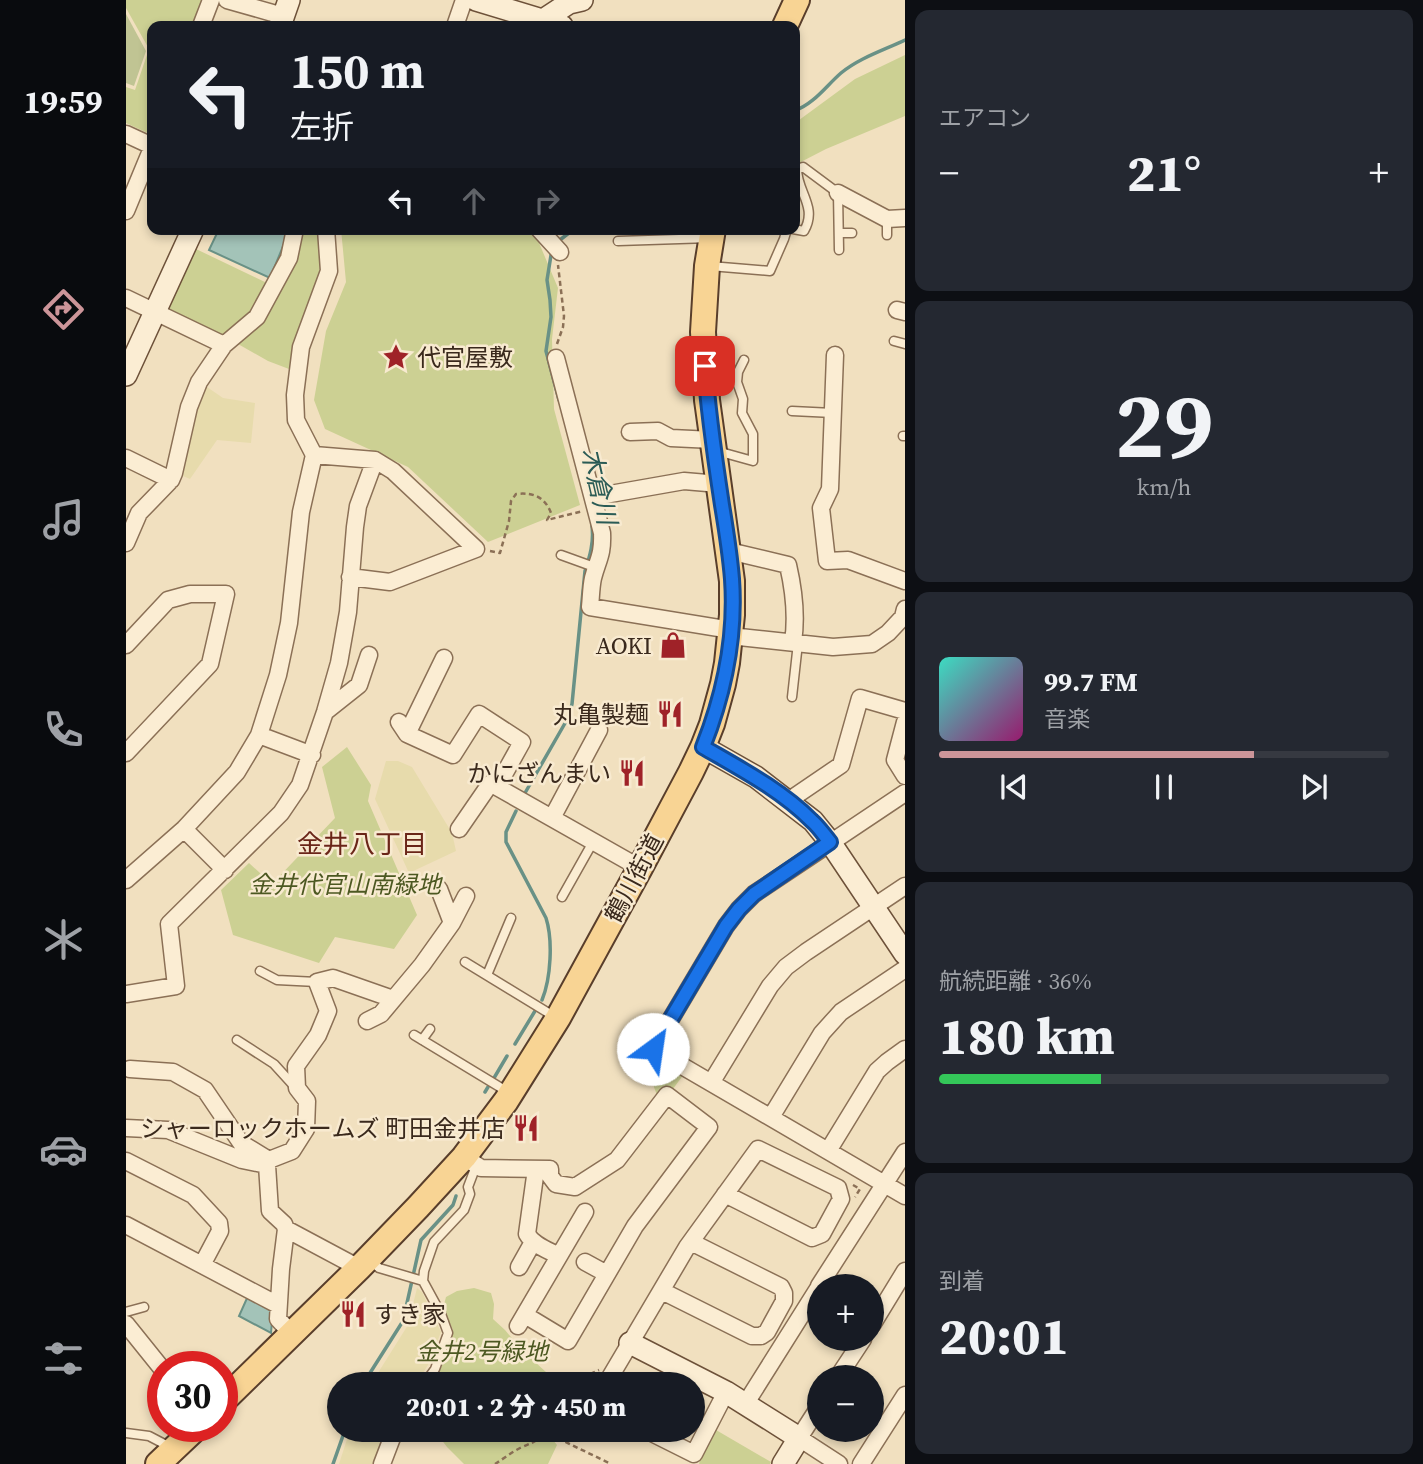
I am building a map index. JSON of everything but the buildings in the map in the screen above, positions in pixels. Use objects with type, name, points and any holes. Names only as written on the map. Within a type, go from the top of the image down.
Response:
[{"type":"main road","points":[[787,21],[797,0]]},
{"type":"main road","name":"鶴川街道","points":[[238,1386],[470,1161],[558,1018],[703,747],[723,684],[730,633],[732,581],[705,378],[703,332],[712,235]]},
{"type":"main road","points":[[166,1456],[181,1442]]},
{"type":"street","points":[[203,21],[211,0]]},
{"type":"street","points":[[227,0],[284,14]]},
{"type":"street","points":[[457,21],[464,0]]},
{"type":"street","points":[[476,0],[539,21]]},
{"type":"street","points":[[551,21],[569,4],[582,0]]},
{"type":"street","points":[[126,134],[147,144]]},
{"type":"street","points":[[126,211],[147,159]]},
{"type":"street","points":[[838,192],[887,227],[905,218]]},
{"type":"street","points":[[126,375],[190,235]]},
{"type":"street","points":[[126,543],[139,513],[171,480],[189,407],[199,382],[224,345],[257,317],[289,258],[294,235]]},
{"type":"street","points":[[126,880],[184,829],[237,772],[259,735],[278,675],[289,622],[301,512],[314,455],[296,420],[295,395],[300,347],[329,271],[326,235]]},
{"type":"street","points":[[546,235],[560,252]]},
{"type":"street","points":[[126,298],[224,345]]},
{"type":"street","points":[[835,355],[831,489],[821,508],[827,561],[848,560],[905,581]]},
{"type":"street","points":[[556,358],[602,533],[603,546],[595,567],[590,607],[730,633],[833,647],[872,644],[888,633],[902,617],[905,609]]},
{"type":"street","points":[[630,432],[652,424],[671,438],[713,445]]},
{"type":"street","points":[[314,455],[375,460],[393,471],[476,549],[390,582],[350,576]]},
{"type":"street","points":[[126,458],[171,480]]},
{"type":"street","points":[[126,994],[176,986],[169,924],[281,813],[300,785],[325,712],[341,649],[348,612],[358,506],[375,460]]},
{"type":"street","points":[[593,497],[684,481],[719,484]]},
{"type":"street","points":[[729,551],[788,565],[794,589],[796,643]]},
{"type":"street","points":[[126,645],[168,600],[190,594],[226,594],[210,664],[127,749]]},
{"type":"street","points":[[325,712],[359,685],[369,655]]},
{"type":"street","points":[[443,667],[403,728],[453,755],[479,714],[522,742],[498,787],[640,868]]},
{"type":"street","points":[[788,801],[841,765],[860,698],[905,711]]},
{"type":"street","points":[[905,722],[895,760],[905,776]]},
{"type":"street","points":[[552,818],[599,730]]},
{"type":"street","points":[[259,735],[312,755]]},
{"type":"street","points":[[703,747],[756,778],[813,821],[905,954]]},
{"type":"street","points":[[459,829],[490,784],[499,784]]},
{"type":"street","points":[[905,793],[754,894],[739,909],[726,926],[653,1049],[905,1196]]},
{"type":"street","points":[[184,829],[225,870]]},
{"type":"street","points":[[711,1083],[770,986],[786,967],[905,886]]},
{"type":"street","points":[[439,889],[452,923]]},
{"type":"street","points":[[367,1021],[382,1014],[422,965],[452,923],[467,896]]},
{"type":"street","points":[[771,1117],[822,1033],[841,1012],[905,969]]},
{"type":"street","points":[[126,1128],[168,1129],[242,1160],[268,1162],[292,1151],[306,1129],[307,1101],[297,1088],[296,1066],[318,1035],[328,1011],[317,982],[333,978],[393,999]]},
{"type":"street","points":[[828,1151],[877,1071],[905,1049]]},
{"type":"street","points":[[128,1068],[173,1072],[205,1090],[242,1143],[268,1162]]},
{"type":"street","points":[[470,1161],[481,1168],[550,1169],[550,1176],[556,1184],[575,1187],[617,1160],[667,1095],[688,1104],[709,1127],[635,1226],[568,1340],[521,1321],[585,1212]]},
{"type":"street","points":[[613,1372],[691,1242],[725,1194],[758,1149],[838,1188],[841,1199],[822,1234],[812,1238],[725,1194]]},
{"type":"street","points":[[827,1274],[905,1152]]},
{"type":"street","points":[[126,1161],[193,1195],[219,1223],[219,1231],[202,1265]]},
{"type":"street","points":[[268,1162],[270,1211],[286,1228],[363,1263]]},
{"type":"street","points":[[536,1169],[527,1234],[533,1242],[559,1256]]},
{"type":"street","points":[[126,1225],[278,1306]]},
{"type":"street","points":[[286,1228],[278,1319],[292,1334]]},
{"type":"street","points":[[519,1267],[533,1242]]},
{"type":"street","points":[[662,1291],[752,1336],[761,1336],[767,1332],[784,1301],[781,1287],[691,1242]]},
{"type":"street","points":[[585,1262],[607,1274]]},
{"type":"street","points":[[884,1305],[905,1271]]},
{"type":"street","points":[[746,1403],[807,1318]]},
{"type":"street","points":[[126,1324],[148,1351]]},
{"type":"street","points":[[630,1343],[746,1403],[839,1464]]},
{"type":"street","points":[[705,1433],[726,1392]]},
{"type":"street","points":[[861,1464],[905,1395]]},
{"type":"street","points":[[783,1464],[807,1426]]},
{"type":"street","points":[[382,1464],[390,1442]]},
{"type":"street","points":[[670,1442],[694,1454],[700,1442]]},
{"type":"lane","points":[[800,168],[803,167],[838,192],[839,250]]},
{"type":"lane","points":[[800,184],[809,206],[808,224],[804,231],[800,230]]},
{"type":"lane","points":[[839,233],[852,233]]},
{"type":"lane","points":[[618,241],[688,235]]},
{"type":"lane","points":[[707,266],[770,271],[785,235]]},
{"type":"lane","points":[[894,341],[905,344]]},
{"type":"lane","points":[[713,445],[753,461],[753,433],[742,413],[743,399],[737,382],[744,360]]},
{"type":"lane","points":[[792,411],[833,414]]},
{"type":"lane","points":[[561,555],[595,567]]},
{"type":"lane","points":[[792,697],[796,643]]},
{"type":"lane","points":[[562,897],[593,842]]},
{"type":"lane","points":[[487,975],[511,918]]},
{"type":"lane","points":[[465,962],[558,1018]]},
{"type":"lane","points":[[260,971],[277,980],[317,982]]},
{"type":"lane","points":[[422,1040],[430,1029]]},
{"type":"lane","points":[[414,1035],[511,1094]]},
{"type":"lane","points":[[237,1040],[274,1064],[297,1088]]},
{"type":"lane","points":[[421,1280],[434,1242],[464,1210],[470,1194],[470,1161]]},
{"type":"lane","points":[[363,1263],[421,1280],[441,1314],[448,1333],[433,1372]]},
{"type":"lane","points":[[126,1312],[144,1307]]},
{"type":"lane","points":[[126,1433],[149,1436],[166,1456]]},
{"type":"path","points":[[556,358],[564,316],[558,272],[560,252]]},
{"type":"path","points":[[476,549],[500,553],[509,521],[511,501],[516,494],[538,496],[551,513],[547,520],[572,513]]},
{"type":"path","points":[[592,1372],[618,1363]]},
{"type":"path","points":[[495,1464],[521,1447],[536,1442]]},
{"type":"path","points":[[566,1442],[611,1464]]},
{"type":"shaded area","points":[[207,387],[223,398],[255,403],[251,443],[217,440],[190,479],[183,476],[198,399]]},
{"type":"shaded area","points":[[386,761],[398,761],[412,767],[452,833],[456,851],[409,873],[375,799]]},
{"type":"shaded area","points":[[417,1288],[422,1292],[441,1332],[428,1365],[424,1372],[379,1372],[408,1325]]},
{"type":"shaded area","points":[[346,1442],[384,1442],[375,1464],[339,1464]]},
{"type":"green space","points":[[126,0],[204,0],[196,21],[147,21],[147,45],[126,8]]},
{"type":"green space","points":[[126,14],[146,51],[134,86],[126,83]]},
{"type":"green space","points":[[147,55],[147,133],[126,123],[126,87],[135,90]]},
{"type":"green space","points":[[905,55],[905,116],[800,162],[800,119],[855,79]]},
{"type":"green space","points":[[302,235],[319,235],[322,266],[295,340],[289,369],[238,344],[265,321],[301,246]]},
{"type":"green space","points":[[342,235],[534,235],[537,238],[558,288],[552,339],[554,409],[580,505],[488,542],[408,467],[325,429],[314,400],[326,331],[346,282]]},
{"type":"green space","points":[[196,249],[269,284],[250,316],[228,334],[210,332],[170,312],[169,307]]},
{"type":"green space","name":"金井代官山南緑地","points":[[347,747],[371,785],[368,801],[417,915],[394,949],[335,937],[319,963],[233,935],[221,890],[249,863],[272,884],[335,818],[322,767]]},
{"type":"green space","points":[[653,1056],[684,1074],[670,1093],[659,1100],[646,1067]]},
{"type":"green space","name":"金井2号緑地","points":[[474,1288],[491,1293],[494,1304],[493,1319],[546,1372],[439,1372],[453,1330],[443,1308],[446,1297],[457,1291]]},
{"type":"green space","points":[[716,1430],[771,1462],[770,1464],[699,1464]]},
{"type":"green space","name":"金井2号緑地","points":[[443,1442],[555,1442],[557,1445],[548,1464],[464,1464]]},
{"type":"water","points":[[216,235],[286,235],[270,278],[209,250]]},
{"type":"water","points":[[248,1296],[269,1309],[272,1318],[271,1333],[239,1316]]},
{"type":"waterway","name":"木倉川","points":[[800,108],[848,68],[905,40]]},
{"type":"waterway","name":"木倉川","points":[[556,243],[566,235]]},
{"type":"waterway","name":"木倉川","points":[[552,249],[547,280],[551,317],[546,351],[559,400]]},
{"type":"waterway","name":"木倉川","points":[[525,793],[568,718],[572,704],[592,526]]},
{"type":"waterway","name":"木倉川","points":[[516,811],[506,832],[506,842],[546,918],[550,937],[549,970],[542,1000]]},
{"type":"waterway","name":"木倉川","points":[[515,1044],[535,1011]]},
{"type":"waterway","name":"木倉川","points":[[494,1078],[507,1056]]},
{"type":"waterway","name":"木倉川","points":[[485,1092],[488,1087]]},
{"type":"waterway","points":[[371,1372],[403,1321],[421,1240],[453,1205],[456,1196]]},
{"type":"waterway","points":[[333,1464],[341,1442]]},
{"type":"place","name":"代官屋敷","points":[[396,357]]},
{"type":"place","name":"AOKI","points":[[673,645]]},
{"type":"place","name":"丸亀製麺","points":[[670,714]]},
{"type":"place","name":"かにざんまい","points":[[632,773]]},
{"type":"place","name":"シャーロックホームズ 町田金井店","points":[[526,1128]]},
{"type":"place","name":"すき家","points":[[353,1314]]},
{"type":"district","name":"金井八丁目","points":[[362,844]]},
{"type":"route","points":[[653,1049],[726,926],[739,909],[754,894],[830,842],[813,821],[788,801],[756,778],[703,747],[723,684],[732,615],[729,551],[705,366]]}]
